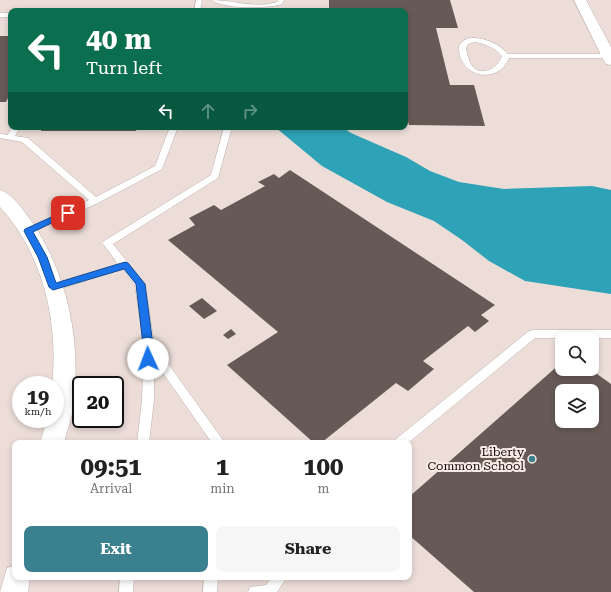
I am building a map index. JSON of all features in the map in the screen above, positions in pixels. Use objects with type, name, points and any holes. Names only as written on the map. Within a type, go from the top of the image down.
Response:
[{"type":"street","points":[[580,0],[610,58]]},
{"type":"street","points":[[0,196],[18,216],[28,231],[42,257],[57,300],[62,334],[64,370],[61,409],[53,440]]},
{"type":"street","points":[[14,592],[16,580]]},
{"type":"lane","points":[[214,0],[239,5],[264,6],[274,6],[280,3],[281,0]]},
{"type":"lane","points":[[506,56],[505,62],[496,69],[486,72],[477,72],[469,69],[467,66],[462,47],[467,41],[477,40],[497,47],[506,56],[610,58]]},
{"type":"lane","points":[[11,137],[14,130]]},
{"type":"lane","points":[[28,231],[95,201],[159,167],[173,130]]},
{"type":"lane","points":[[143,440],[148,400],[149,345],[140,284],[107,242],[214,176],[227,130]]},
{"type":"lane","points":[[0,136],[25,140],[95,201]]},
{"type":"lane","points":[[53,287],[125,265]]},
{"type":"lane","points":[[404,440],[533,334],[611,334]]},
{"type":"lane","points":[[149,345],[217,440]]},
{"type":"lane","points":[[126,592],[128,580]]},
{"type":"lane","points":[[210,592],[211,580]]},
{"type":"lane","points":[[255,592],[269,591],[278,580]]},
{"type":"water","points":[[279,130],[346,130],[406,157],[430,171],[459,182],[504,189],[592,186],[611,190],[611,294],[525,281],[489,261],[434,221],[387,202],[322,166]]},
{"type":"building","points":[[329,0],[450,0],[458,28],[436,28],[450,85],[474,85],[485,126],[409,125],[408,8],[329,8]]},
{"type":"building","points":[[0,36],[8,36],[8,98],[6,102],[0,102]]},
{"type":"building","points":[[41,130],[136,130],[136,131]]},
{"type":"building","points":[[290,170],[495,305],[481,315],[489,321],[475,332],[468,326],[423,361],[434,369],[408,391],[396,383],[325,440],[311,440],[227,365],[278,332],[168,240],[195,225],[189,218],[214,205],[221,210],[265,186],[258,182],[274,174],[279,178]]},
{"type":"building","points":[[202,298],[217,311],[204,319],[189,306]]},
{"type":"building","points":[[231,329],[236,334],[228,339],[223,335]]},
{"type":"building","name":"Liberty Common School","points":[[555,368],[555,376],[599,375],[611,384],[611,592],[474,592],[412,538],[412,494]]},
{"type":"place","name":"Liberty Common School","points":[[532,459]]},
{"type":"route","points":[[68,213],[28,231],[48,270],[53,287],[125,265],[140,284],[149,345],[148,359]]}]
